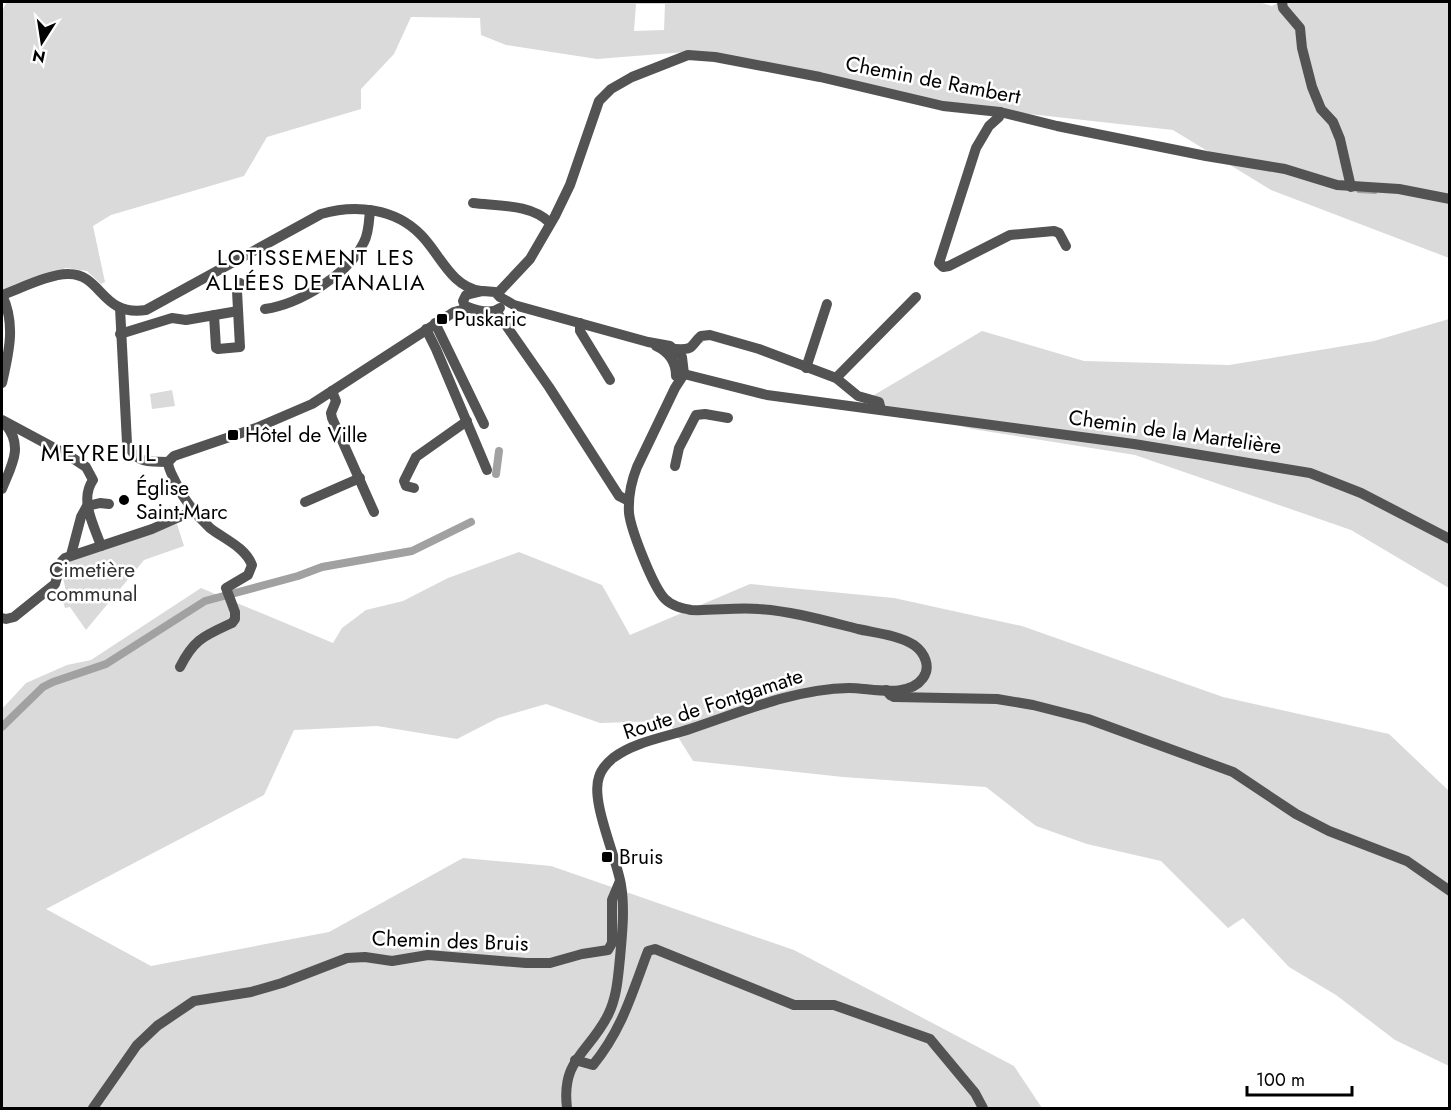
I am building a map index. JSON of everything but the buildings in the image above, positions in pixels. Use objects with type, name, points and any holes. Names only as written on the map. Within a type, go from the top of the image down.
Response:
[{"type":"street","points":[[1282,2],[1283,8],[1300,28],[1302,48],[1312,87],[1321,109],[1333,122],[1340,139],[1351,187]]},
{"type":"street","name":"Chemin de Rambert","points":[[499,295],[530,259],[570,185],[599,101],[611,89],[632,77],[688,55],[726,59],[820,77],[943,106],[1000,112],[1206,156],[1285,169],[1337,185],[1399,189],[1449,199]]},
{"type":"street","points":[[984,110],[989,126]]},
{"type":"street","points":[[1000,112],[999,117],[989,126],[976,147],[939,263],[943,267],[948,266],[1010,235],[1032,232],[1054,231],[1063,239],[1066,246]]},
{"type":"street","points":[[473,203],[534,210],[550,223]]},
{"type":"street","points":[[2,383],[11,339],[8,311],[2,295],[68,273],[88,280],[106,300],[124,309],[146,310],[321,214],[347,208],[390,215],[420,234],[462,285],[466,301]]},
{"type":"street","points":[[265,309],[311,292],[351,263],[366,239],[370,210]]},
{"type":"street","points":[[214,315],[217,349],[238,348],[241,344],[237,291],[240,283]]},
{"type":"street","points":[[462,285],[481,291]]},
{"type":"street","points":[[124,309],[127,443],[133,454],[147,462],[168,462],[174,456],[298,411],[332,392],[453,312],[466,301],[468,294],[481,291],[492,291],[514,305],[675,349],[688,350],[701,336],[710,335],[759,349],[836,378],[858,396],[879,402],[881,409]]},
{"type":"street","points":[[498,310],[501,303],[499,295]]},
{"type":"street","points":[[836,378],[916,297]]},
{"type":"street","points":[[466,301],[498,310],[514,305]]},
{"type":"street","points":[[806,368],[826,304]]},
{"type":"street","points":[[498,310],[619,496],[629,501]]},
{"type":"street","points":[[124,333],[172,318],[186,320],[238,311]]},
{"type":"street","points":[[580,323],[579,331],[610,380]]},
{"type":"street","points":[[430,326],[436,349],[487,470]]},
{"type":"street","points":[[430,326],[484,423]]},
{"type":"street","points":[[648,342],[665,351],[680,372]]},
{"type":"street","points":[[675,349],[683,362],[680,372],[675,388],[632,479],[629,501],[629,516],[658,591],[667,601],[691,610],[772,610],[896,638],[917,647],[924,655],[927,664],[926,673],[921,681],[923,689],[930,698]]},
{"type":"street","name":"Chemin de la Martelière","points":[[680,372],[767,395],[1134,444],[1310,473],[1361,493],[1449,539]]},
{"type":"street","points":[[332,392],[336,401],[332,418],[374,512]]},
{"type":"street","points":[[675,466],[679,448],[696,415],[705,414],[728,418]]},
{"type":"street","points":[[2,420],[71,457],[86,467],[93,480],[88,487],[87,506],[81,517],[71,555]]},
{"type":"street","points":[[2,420],[13,435],[16,448],[2,489]]},
{"type":"street","points":[[414,488],[406,486],[404,481],[416,457],[467,421]]},
{"type":"street","points":[[168,462],[168,467],[180,491],[194,511],[212,529],[240,549],[250,561],[252,568],[248,575],[228,586],[227,594],[235,612],[235,619],[194,644],[180,667]]},
{"type":"street","points":[[305,501],[360,478]]},
{"type":"street","points":[[87,506],[100,503],[110,504]]},
{"type":"street","points":[[87,506],[105,545]]},
{"type":"street","points":[[6,618],[55,584],[62,561],[71,555],[152,529],[194,511]]},
{"type":"street","name":"Route de Fontgamate","points":[[567,1108],[567,1080],[575,1060],[601,1027],[615,998],[621,949],[620,881],[596,792],[598,778],[604,767],[614,758],[641,744],[791,696],[849,688],[904,689],[921,681]]},
{"type":"street","points":[[886,690],[894,697],[997,699],[1088,719],[1233,772],[1296,814],[1329,831],[1407,861],[1449,891]]},
{"type":"street","name":"Chemin des Bruis","points":[[93,1108],[137,1045],[157,1026],[194,1001],[251,992],[282,983],[347,958],[365,957],[392,961],[428,956],[550,963],[582,954],[608,951],[612,943],[612,900],[620,881]]},
{"type":"street","points":[[575,1060],[593,1065],[608,1047],[626,1012],[648,951],[655,949],[794,1005],[834,1005],[930,1039],[975,1092],[983,1108]]},
{"type":"green space","points":[[7,2],[1259,2],[1272,6],[1279,2],[1449,2],[1449,258],[1271,190],[1173,130],[959,106],[698,51],[597,59],[506,45],[481,35],[480,18],[411,17],[394,54],[361,89],[361,109],[267,137],[244,176],[111,215],[93,226],[105,282],[101,284],[87,271],[66,268],[2,292],[2,11]],"holes":[[[636,4],[665,4],[664,30],[634,31]]]},
{"type":"green space","points":[[1449,319],[1449,588],[1351,530],[1135,455],[972,429],[864,401],[982,331],[1084,361],[1229,365],[1374,341]]},
{"type":"green space","points":[[172,390],[175,406],[152,409],[150,394]]},
{"type":"green space","name":"Cimetière communal","points":[[177,524],[184,546],[144,560],[86,630],[70,607],[65,608],[62,599],[67,597],[62,572],[64,563]]},
{"type":"green space","points":[[519,552],[602,585],[630,635],[750,584],[894,598],[1022,626],[1223,697],[1389,734],[1449,791],[1449,1066],[1395,1040],[1336,995],[1289,967],[1243,918],[1228,928],[1161,861],[1087,844],[1036,826],[986,787],[843,777],[693,761],[668,721],[600,723],[546,704],[498,718],[457,739],[377,726],[294,730],[264,795],[46,909],[151,966],[329,932],[463,858],[551,866],[794,950],[1014,1066],[1042,1108],[2,1108],[2,709],[26,683],[67,665],[91,660],[201,588],[333,643],[342,628],[366,610],[403,601],[448,578]]},
{"type":"waterway","points":[[1358,192],[1376,193]]},
{"type":"waterway","points":[[496,474],[499,451]]},
{"type":"waterway","points":[[2,727],[43,687],[106,664],[205,601],[298,576],[322,567],[412,551],[471,522]]},
{"type":"place","name":"Puskaric","points":[[442,319]]},
{"type":"place","name":"Hôtel de Ville","points":[[233,435]]},
{"type":"place","name":"Église Saint-Marc","points":[[124,500]]},
{"type":"place","name":"Bruis","points":[[607,857]]},
{"type":"district","name":"LOTISSEMENT LES ALLÉES DE TANALIA","points":[[316,270]]},
{"type":"district","name":"MEYREUIL","points":[[99,452]]}]
